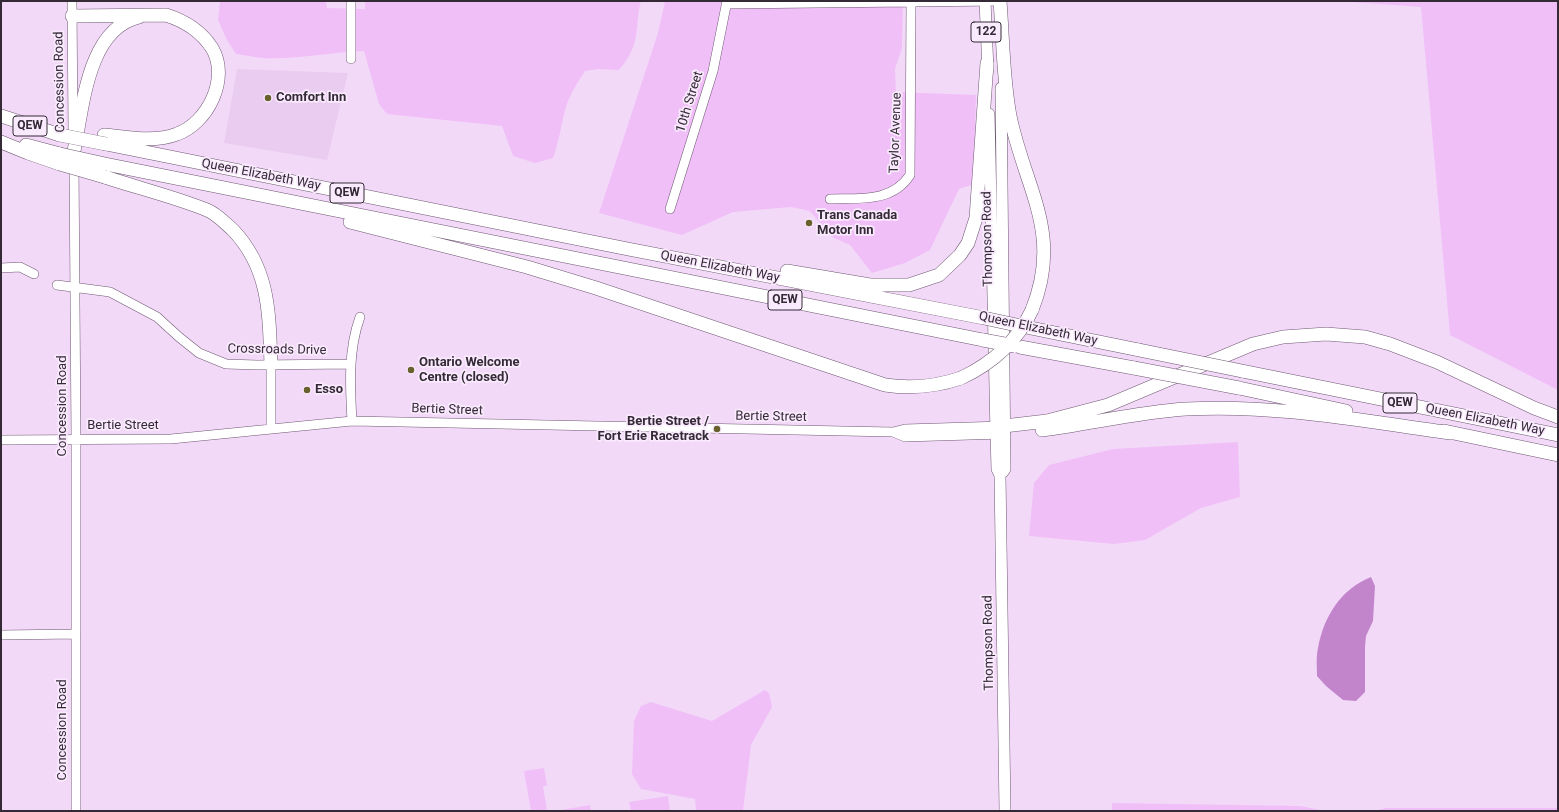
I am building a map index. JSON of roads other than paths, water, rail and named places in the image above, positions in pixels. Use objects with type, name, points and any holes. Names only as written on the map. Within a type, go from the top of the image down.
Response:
[{"type":"highway","points":[[238,190],[328,216],[527,267],[596,288],[885,385],[906,388],[943,384],[962,378],[993,360],[1009,346],[1024,325],[1032,310],[1040,287],[1043,272],[1045,256],[1044,234],[1010,117],[1007,97],[1000,1]]},
{"type":"highway","points":[[72,16],[151,14],[166,15],[180,19],[202,36],[212,50],[217,64],[217,81],[214,96],[202,117],[190,128],[176,135],[146,139],[105,140]]},
{"type":"highway","points":[[74,151],[87,85],[95,57],[106,38],[117,28],[134,18],[151,14]]},
{"type":"highway","points":[[628,249],[688,254],[870,285],[909,286],[938,275],[968,243],[976,218],[988,63]]},
{"type":"highway","name":"Queen Elizabeth Way","points":[[1,115],[61,131],[628,249],[984,318],[1558,435]]},
{"type":"highway","name":"Queen Elizabeth Way","points":[[1,137],[60,159],[105,164],[238,190],[983,340],[1239,388],[1558,455]]},
{"type":"highway","points":[[1,142],[28,153],[60,159],[105,177],[208,210],[223,221],[249,250],[260,270],[266,298],[271,364]]},
{"type":"highway","points":[[1000,430],[1047,421],[1108,405],[1253,344],[1283,337],[1326,334],[1365,337],[1390,344],[1437,362],[1534,408],[1558,417]]},
{"type":"highway","points":[[1000,430],[1080,426],[1141,414],[1185,409],[1240,408],[1299,412],[1452,433]]},
{"type":"main road","name":"Thompson Road","points":[[986,1],[1000,430],[1005,469],[1000,475],[1005,811]]},
{"type":"main road","name":"Thompson Road","points":[[1000,1],[1000,430]]},
{"type":"street","name":"Concession Road","points":[[72,1],[76,440],[76,811]]},
{"type":"street","points":[[350,1],[351,59]]},
{"type":"street","points":[[727,3],[911,4],[1000,1]]},
{"type":"street","name":"10th Street","points":[[670,209],[713,71],[727,3]]},
{"type":"street","name":"Taylor Avenue","points":[[830,199],[877,198],[885,195],[907,180],[910,176],[911,4]]},
{"type":"street","points":[[1,268],[20,267],[34,274]]},
{"type":"street","name":"Crossroads Drive","points":[[57,285],[110,292],[132,302],[157,317],[179,338],[199,353],[215,360],[241,365],[351,364]]},
{"type":"street","points":[[352,421],[351,364],[356,327],[360,317]]},
{"type":"street","points":[[271,364],[271,429]]},
{"type":"street","name":"Bertie Street","points":[[1,440],[171,439],[352,421],[893,432],[905,429],[1000,430]]},
{"type":"street","points":[[1,635],[76,634]]},
{"type":"place","name":"Comfort Inn","points":[[268,98]]},
{"type":"place","name":"Trans Canada Motor Inn","points":[[809,223]]},
{"type":"place","name":"Ontario Welcome Centre (closed)","points":[[411,370]]},
{"type":"place","name":"Esso","points":[[307,390]]},
{"type":"place","name":"Bertie Street / Fort Erie Racetrack","points":[[717,429]]}]
